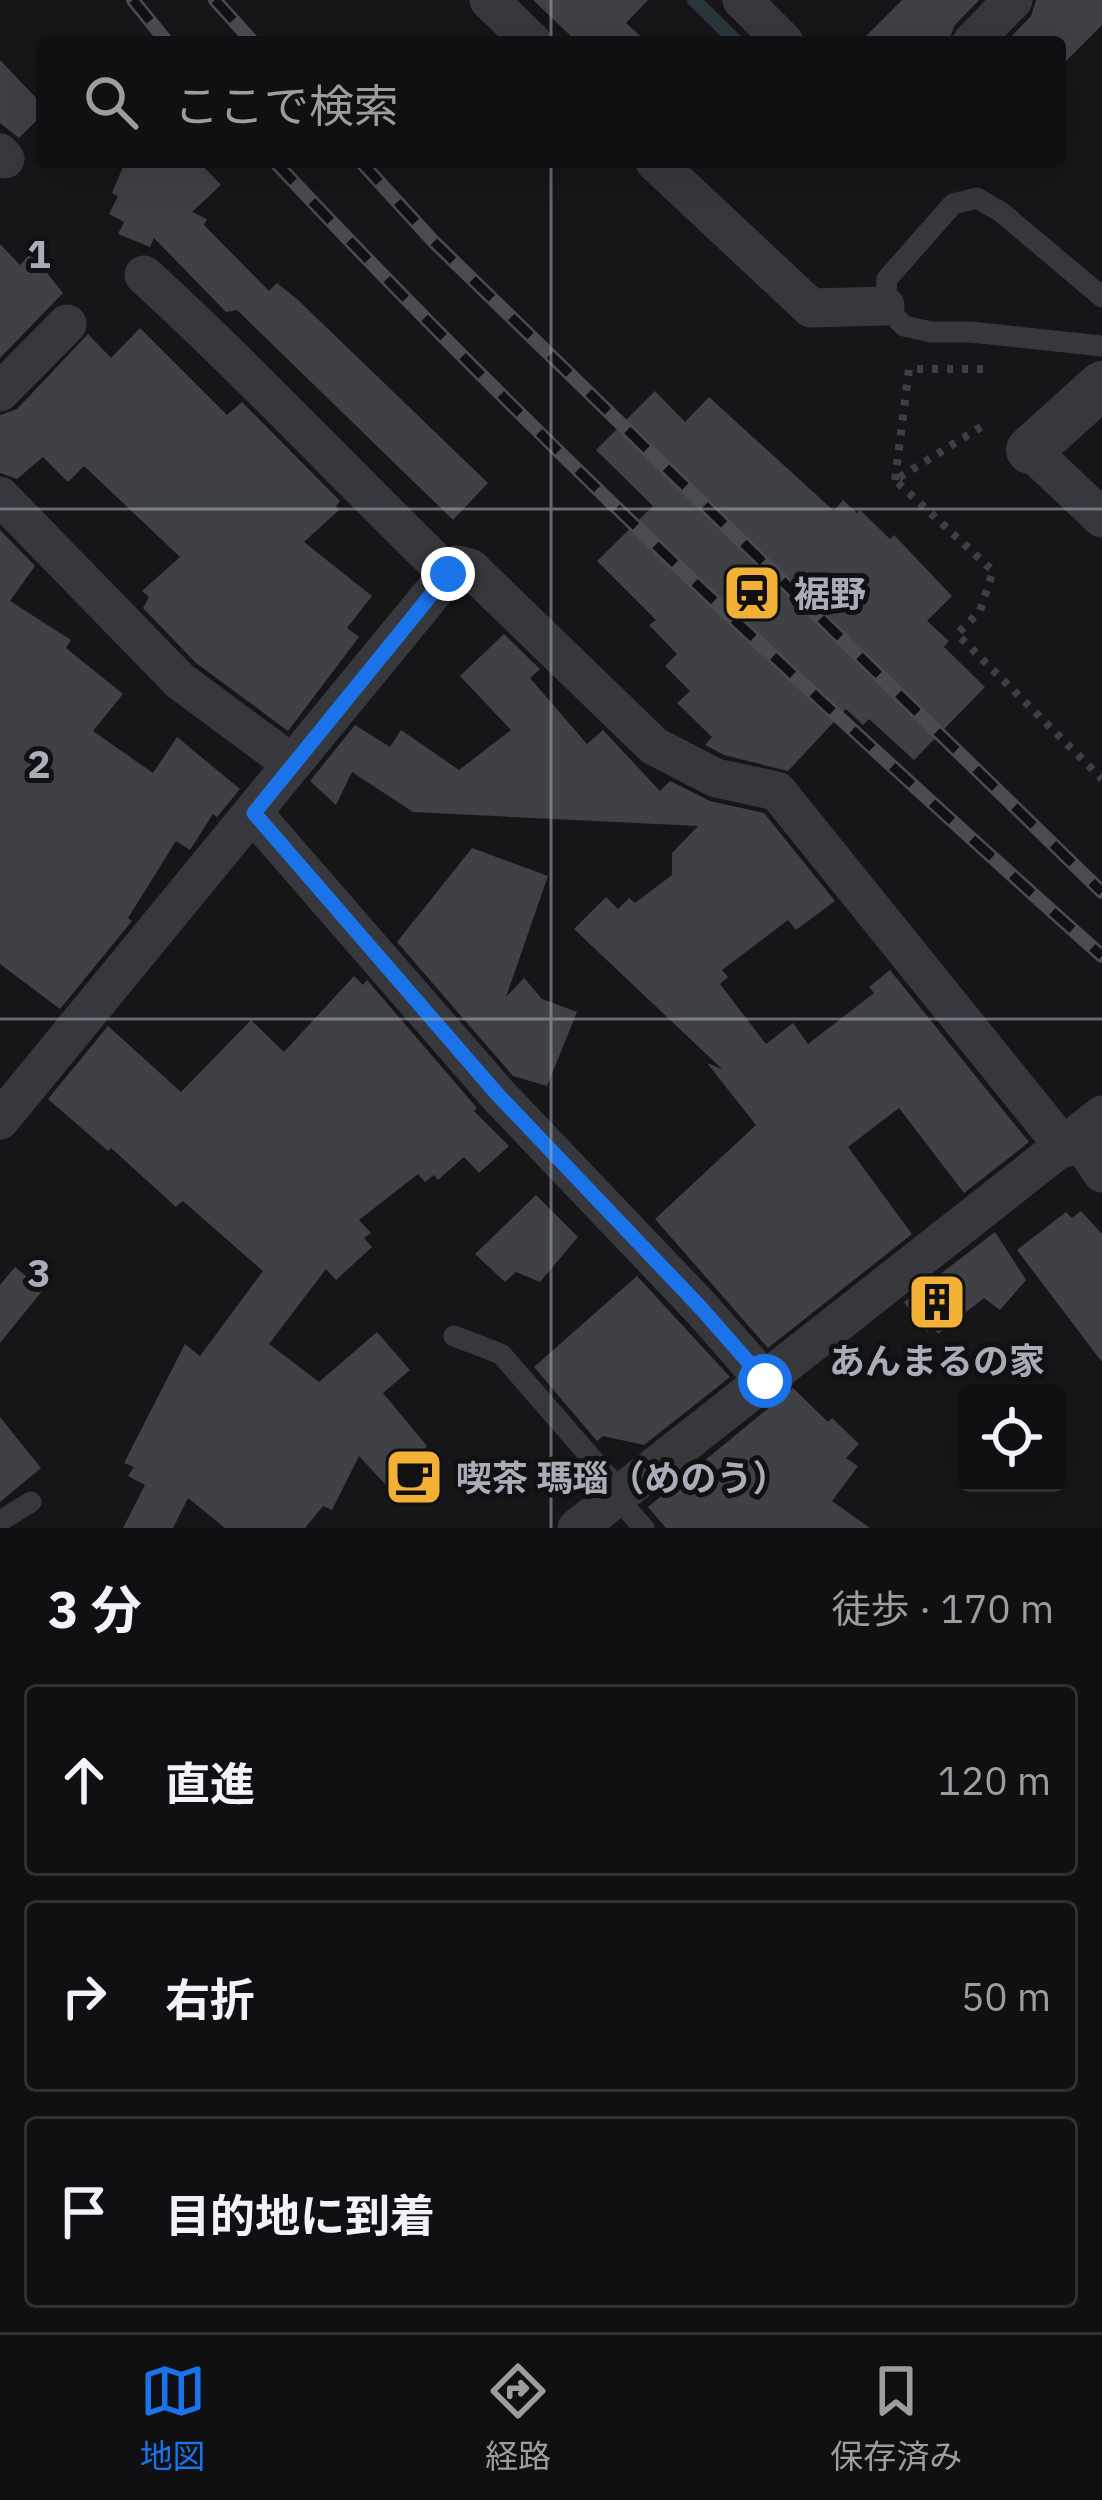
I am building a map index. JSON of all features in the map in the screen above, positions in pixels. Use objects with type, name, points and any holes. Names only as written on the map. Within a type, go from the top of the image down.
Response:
[{"type":"street","points":[[489,0],[526,36]]},
{"type":"street","points":[[978,36],[1013,0]]},
{"type":"street","points":[[661,168],[811,308],[885,307]]},
{"type":"street","points":[[145,275],[448,574]]},
{"type":"street","points":[[0,392],[68,324]]},
{"type":"street","points":[[1102,385],[1030,450],[1102,518]]},
{"type":"street","points":[[0,496],[179,681],[291,763]]},
{"type":"street","points":[[0,1120],[458,566],[470,568],[654,746],[716,778],[777,790],[1082,1133],[1102,1173]]},
{"type":"street","points":[[254,813],[498,1095],[765,1381]]},
{"type":"street","points":[[578,1528],[1082,1133]]},
{"type":"lane","points":[[1102,297],[1001,212],[977,198],[953,204],[887,279],[885,307],[904,326],[931,332],[1102,346]]},
{"type":"lane","points":[[454,1336],[501,1354],[644,1528]]},
{"type":"lane","points":[[0,1521],[31,1502]]},
{"type":"path","points":[[895,480],[908,369],[1004,369]]},
{"type":"path","points":[[895,480],[981,427]]},
{"type":"path","points":[[895,480],[993,571],[980,611],[957,634],[1102,779]]},
{"type":"building","points":[[533,0],[648,0],[626,23],[640,36],[571,36]]},
{"type":"building","points":[[902,0],[979,0],[954,26],[951,36],[866,36]]},
{"type":"building","points":[[1036,0],[1102,0],[1102,25],[1066,61],[1066,36],[1012,36],[1031,16]]},
{"type":"building","points":[[0,60],[36,98],[36,121],[19,138],[0,123]]},
{"type":"building","points":[[122,168],[205,168],[221,185],[192,212],[207,219],[204,225],[269,291],[277,283],[298,300],[488,483],[453,520],[237,310],[226,312],[154,238],[150,247],[118,234],[124,222],[109,214],[118,196],[112,193]]},
{"type":"building","points":[[0,244],[20,265],[31,253],[63,293],[0,358]]},
{"type":"building","points":[[140,328],[227,415],[242,402],[340,501],[339,510],[304,542],[372,596],[347,628],[359,637],[288,731],[196,663],[143,608],[149,597],[142,591],[180,557],[84,466],[68,482],[43,457],[17,479],[0,473],[0,415],[17,409],[88,334],[111,358]]},
{"type":"building","points":[[655,391],[685,422],[709,397],[834,511],[843,500],[890,539],[894,535],[952,596],[927,621],[949,641],[944,647],[985,687],[914,760],[869,719],[863,725],[846,709],[788,771],[724,755],[705,745],[712,737],[677,703],[690,691],[665,666],[677,654],[649,625],[656,620],[597,561],[653,506],[596,450]]},
{"type":"building","points":[[0,530],[35,566],[10,601],[71,640],[66,648],[123,694],[93,731],[153,773],[177,737],[240,789],[217,817],[213,814],[190,850],[176,841],[128,918],[132,921],[60,1009],[0,964]]},
{"type":"building","points":[[504,634],[540,669],[530,678],[587,744],[603,730],[660,791],[670,781],[710,801],[764,813],[835,901],[796,930],[788,920],[722,970],[728,977],[720,984],[766,1044],[793,1023],[808,1044],[874,993],[869,987],[890,970],[1029,1142],[964,1193],[899,1108],[848,1147],[912,1234],[768,1348],[655,1219],[756,1125],[707,1063],[722,1069],[574,929],[606,897],[618,909],[629,898],[635,903],[672,875],[672,853],[698,826],[413,812],[352,772],[336,805],[310,781],[355,725],[390,747],[401,730],[459,770],[511,730],[460,676]]},
{"type":"building","points":[[472,848],[548,876],[506,997],[524,978],[542,999],[577,1012],[547,1086],[513,1076],[397,942]]},
{"type":"building","points":[[354,976],[363,985],[367,980],[477,1108],[474,1111],[509,1146],[479,1173],[464,1157],[438,1180],[434,1175],[425,1182],[418,1174],[359,1220],[371,1233],[364,1238],[372,1247],[336,1280],[326,1269],[269,1344],[319,1382],[377,1332],[410,1370],[383,1393],[427,1446],[423,1451],[431,1461],[395,1495],[359,1456],[332,1510],[323,1506],[305,1528],[225,1528],[188,1498],[173,1528],[123,1528],[145,1485],[128,1476],[134,1467],[124,1463],[185,1344],[200,1356],[263,1271],[183,1201],[176,1207],[48,1099],[108,1026],[181,1092],[251,1020],[284,1052]]},
{"type":"building","points":[[536,1195],[578,1237],[540,1282],[516,1272],[505,1282],[475,1254]]},
{"type":"building","points":[[1081,1211],[1102,1234],[1102,1362],[1017,1250],[1066,1212],[1072,1218]]},
{"type":"building","points":[[995,1232],[1026,1280],[1000,1310],[984,1298],[938,1334],[933,1327],[927,1332],[904,1302]]},
{"type":"building","points":[[15,1267],[43,1290],[0,1343],[0,1285]]},
{"type":"building","points":[[637,1276],[730,1377],[644,1445],[603,1436],[597,1441],[534,1367]]},
{"type":"building","points":[[793,1388],[859,1444],[846,1458],[858,1466],[832,1501],[870,1528],[666,1528],[648,1507]]},
{"type":"building","points":[[0,1417],[41,1468],[0,1502]]},
{"type":"waterway","points":[[694,0],[731,36]]},
{"type":"railway","points":[[133,0],[162,36]]},
{"type":"railway","points":[[215,0],[248,36]]},
{"type":"railway","points":[[281,168],[474,368],[679,568],[1102,956]]},
{"type":"railway","points":[[366,168],[433,241],[1102,892]]},
{"type":"place","name":"裾野","points":[[752,593]]},
{"type":"place","name":"あんまるの家","points":[[937,1302]]},
{"type":"place","name":"喫茶 瑪瑙（めのう）","points":[[414,1477]]},
{"type":"route","points":[[448,574],[254,813],[498,1095],[765,1381]]}]
